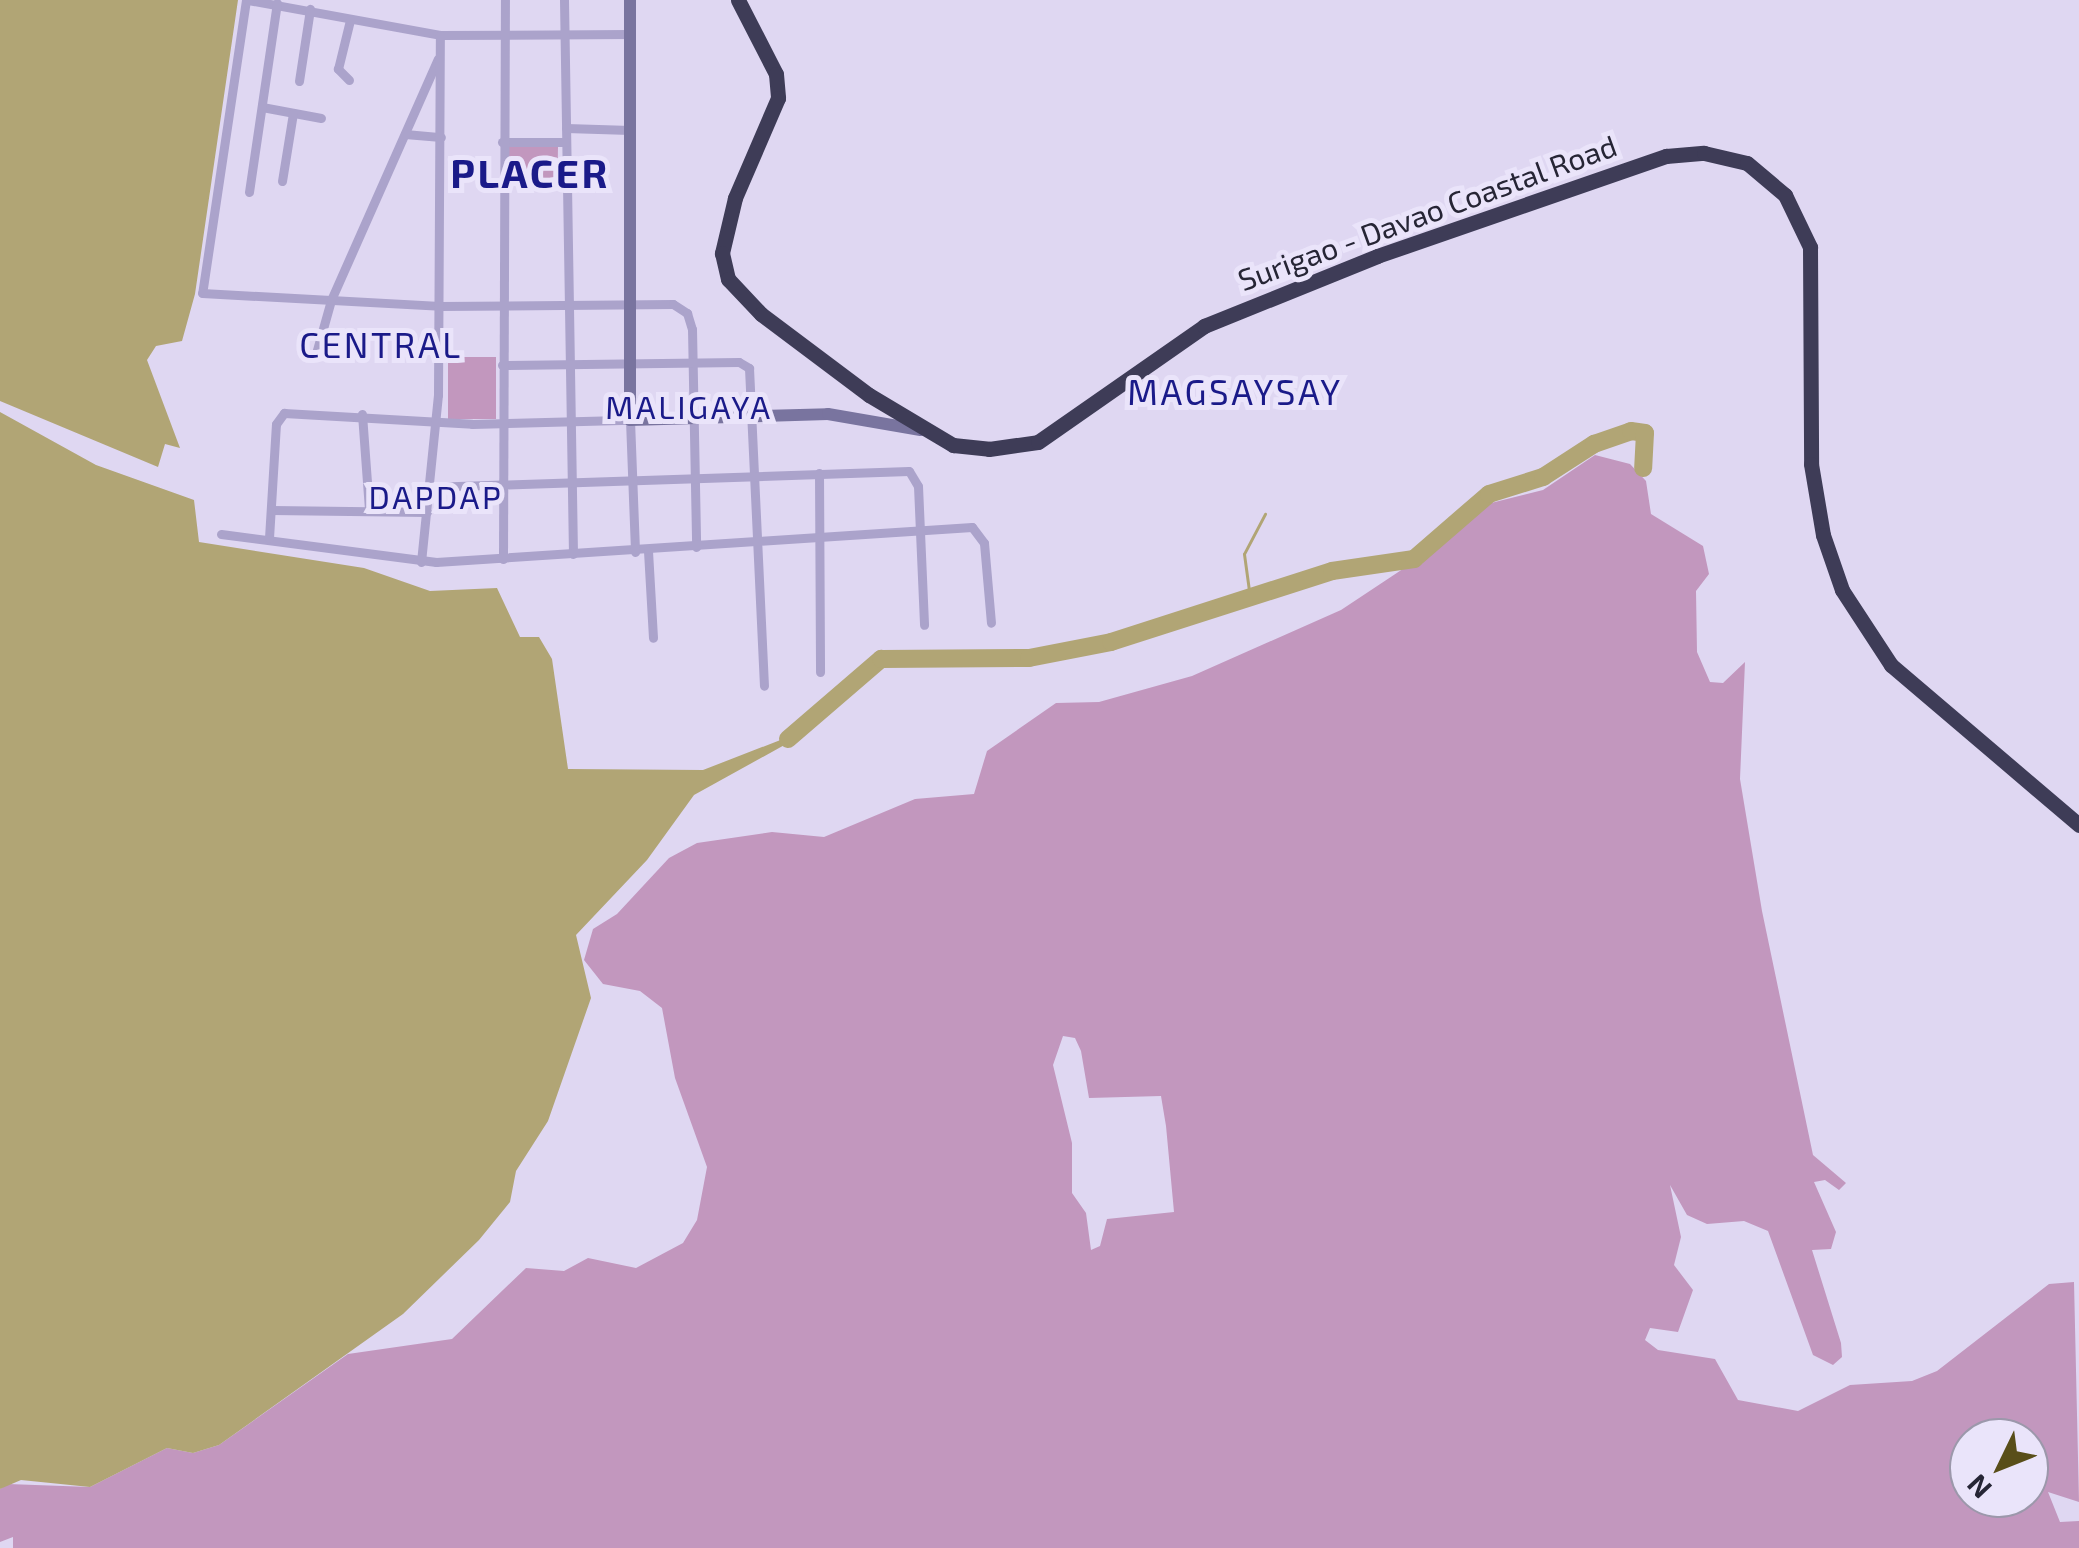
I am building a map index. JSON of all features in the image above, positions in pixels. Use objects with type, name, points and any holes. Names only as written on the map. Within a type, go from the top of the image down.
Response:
[{"type":"highway","name":"Surigao - Davao Coastal Road","points":[[738,0],[776,74],[778,98],[735,198],[724,239],[725,271],[761,314],[922,430],[974,448],[1038,442],[1215,320],[1362,262],[1666,156],[1735,158],[1772,181],[1803,223],[1812,259],[1815,353],[1810,446],[1818,508],[1852,611],[1890,664],[2079,826]]},
{"type":"street","points":[[630,34],[440,35],[350,20],[310,8],[247,0],[201,290],[215,297],[440,306],[631,304],[682,309],[692,328],[696,547]]},
{"type":"street","points":[[503,559],[505,0]]},
{"type":"street","points":[[564,0],[572,554]]},
{"type":"street","points":[[630,0],[630,420],[635,552]]},
{"type":"street","points":[[249,192],[277,3]]},
{"type":"street","points":[[299,81],[310,8]]},
{"type":"street","points":[[349,80],[338,69],[350,20]]},
{"type":"street","points":[[422,562],[440,306],[440,35]]},
{"type":"street","points":[[315,357],[330,300],[439,57]]},
{"type":"street","points":[[262,106],[321,118]]},
{"type":"street","points":[[282,181],[293,113]]},
{"type":"street","points":[[566,128],[630,130]]},
{"type":"street","points":[[404,134],[441,137]]},
{"type":"street","points":[[502,142],[565,142]]},
{"type":"street","points":[[502,366],[567,362],[746,365],[759,543],[764,686]]},
{"type":"street","points":[[269,538],[279,416],[362,414],[504,424],[828,414],[922,430]]},
{"type":"street","points":[[362,414],[369,510]]},
{"type":"street","points":[[429,487],[693,482],[754,474],[913,472],[924,626]]},
{"type":"street","points":[[819,473],[820,672]]},
{"type":"street","points":[[272,510],[427,512]]},
{"type":"street","points":[[222,534],[422,562],[635,552],[972,527],[982,535],[991,623]]},
{"type":"street","points":[[648,551],[653,638]]},
{"type":"shaded area","points":[[0,0],[238,0],[195,294],[182,341],[156,346],[147,360],[180,448],[165,444],[158,467],[0,401]]},
{"type":"shaded area","points":[[507,146],[558,147],[557,182],[506,181]]},
{"type":"shaded area","points":[[448,357],[496,357],[496,419],[448,419]]},
{"type":"shaded area","points":[[0,412],[96,465],[194,500],[199,542],[364,568],[430,591],[497,588],[520,637],[539,637],[552,659],[568,769],[703,770],[783,739],[788,743],[694,795],[647,860],[576,935],[591,998],[548,1121],[516,1171],[510,1202],[479,1240],[403,1314],[219,1445],[193,1453],[167,1448],[90,1487],[21,1480],[0,1489]]},
{"type":"shaded area","points":[[1595,455],[1630,464],[1646,481],[1651,514],[1703,546],[1709,574],[1696,591],[1697,652],[1710,682],[1723,683],[1745,662],[1740,779],[1762,911],[1813,1155],[1846,1183],[1839,1190],[1825,1180],[1814,1182],[1836,1232],[1831,1249],[1812,1250],[1842,1357],[1833,1365],[1813,1355],[1768,1231],[1744,1221],[1707,1224],[1687,1215],[1670,1185],[1681,1237],[1674,1265],[1693,1290],[1678,1332],[1650,1328],[1645,1340],[1658,1350],[1715,1359],[1738,1400],[1798,1411],[1850,1385],[1912,1381],[1937,1371],[2049,1284],[2074,1282],[2079,1502],[2049,1492],[2049,1418],[1949,1418],[1949,1518],[2049,1518],[2049,1494],[2060,1522],[2079,1521],[2079,1548],[13,1548],[13,1537],[0,1542],[0,1489],[8,1484],[90,1487],[167,1448],[193,1453],[219,1445],[348,1354],[452,1339],[526,1268],[564,1271],[588,1258],[636,1268],[683,1243],[697,1220],[707,1167],[675,1078],[662,1008],[640,991],[603,984],[584,960],[593,929],[617,914],[669,858],[697,843],[772,832],[824,837],[915,799],[974,794],[987,751],[1056,703],[1099,702],[1192,676],[1341,610],[1436,547],[1479,506],[1543,490]],"holes":[[[1063,1036],[1075,1038],[1089,1098],[1161,1096],[1174,1212],[1107,1219],[1100,1246],[1091,1250],[1086,1213],[1072,1193],[1072,1143],[1053,1065]]]},
{"type":"waterway","points":[[788,739],[881,659],[1029,658],[1111,642],[1332,571],[1414,559],[1489,494],[1543,477],[1594,444],[1631,431],[1645,433],[1643,468]]},
{"type":"waterway","points":[[1250,598],[1244,554],[1265,514]]},
{"type":"district","name":"PLACER","points":[[530,172]]},
{"type":"district","name":"CENTRAL","points":[[381,344]]},
{"type":"district","name":"MAGSAYSAY","points":[[1235,391]]},
{"type":"district","name":"MALIGAYA","points":[[689,406]]},
{"type":"district","name":"DAPDAP","points":[[436,496]]}]
